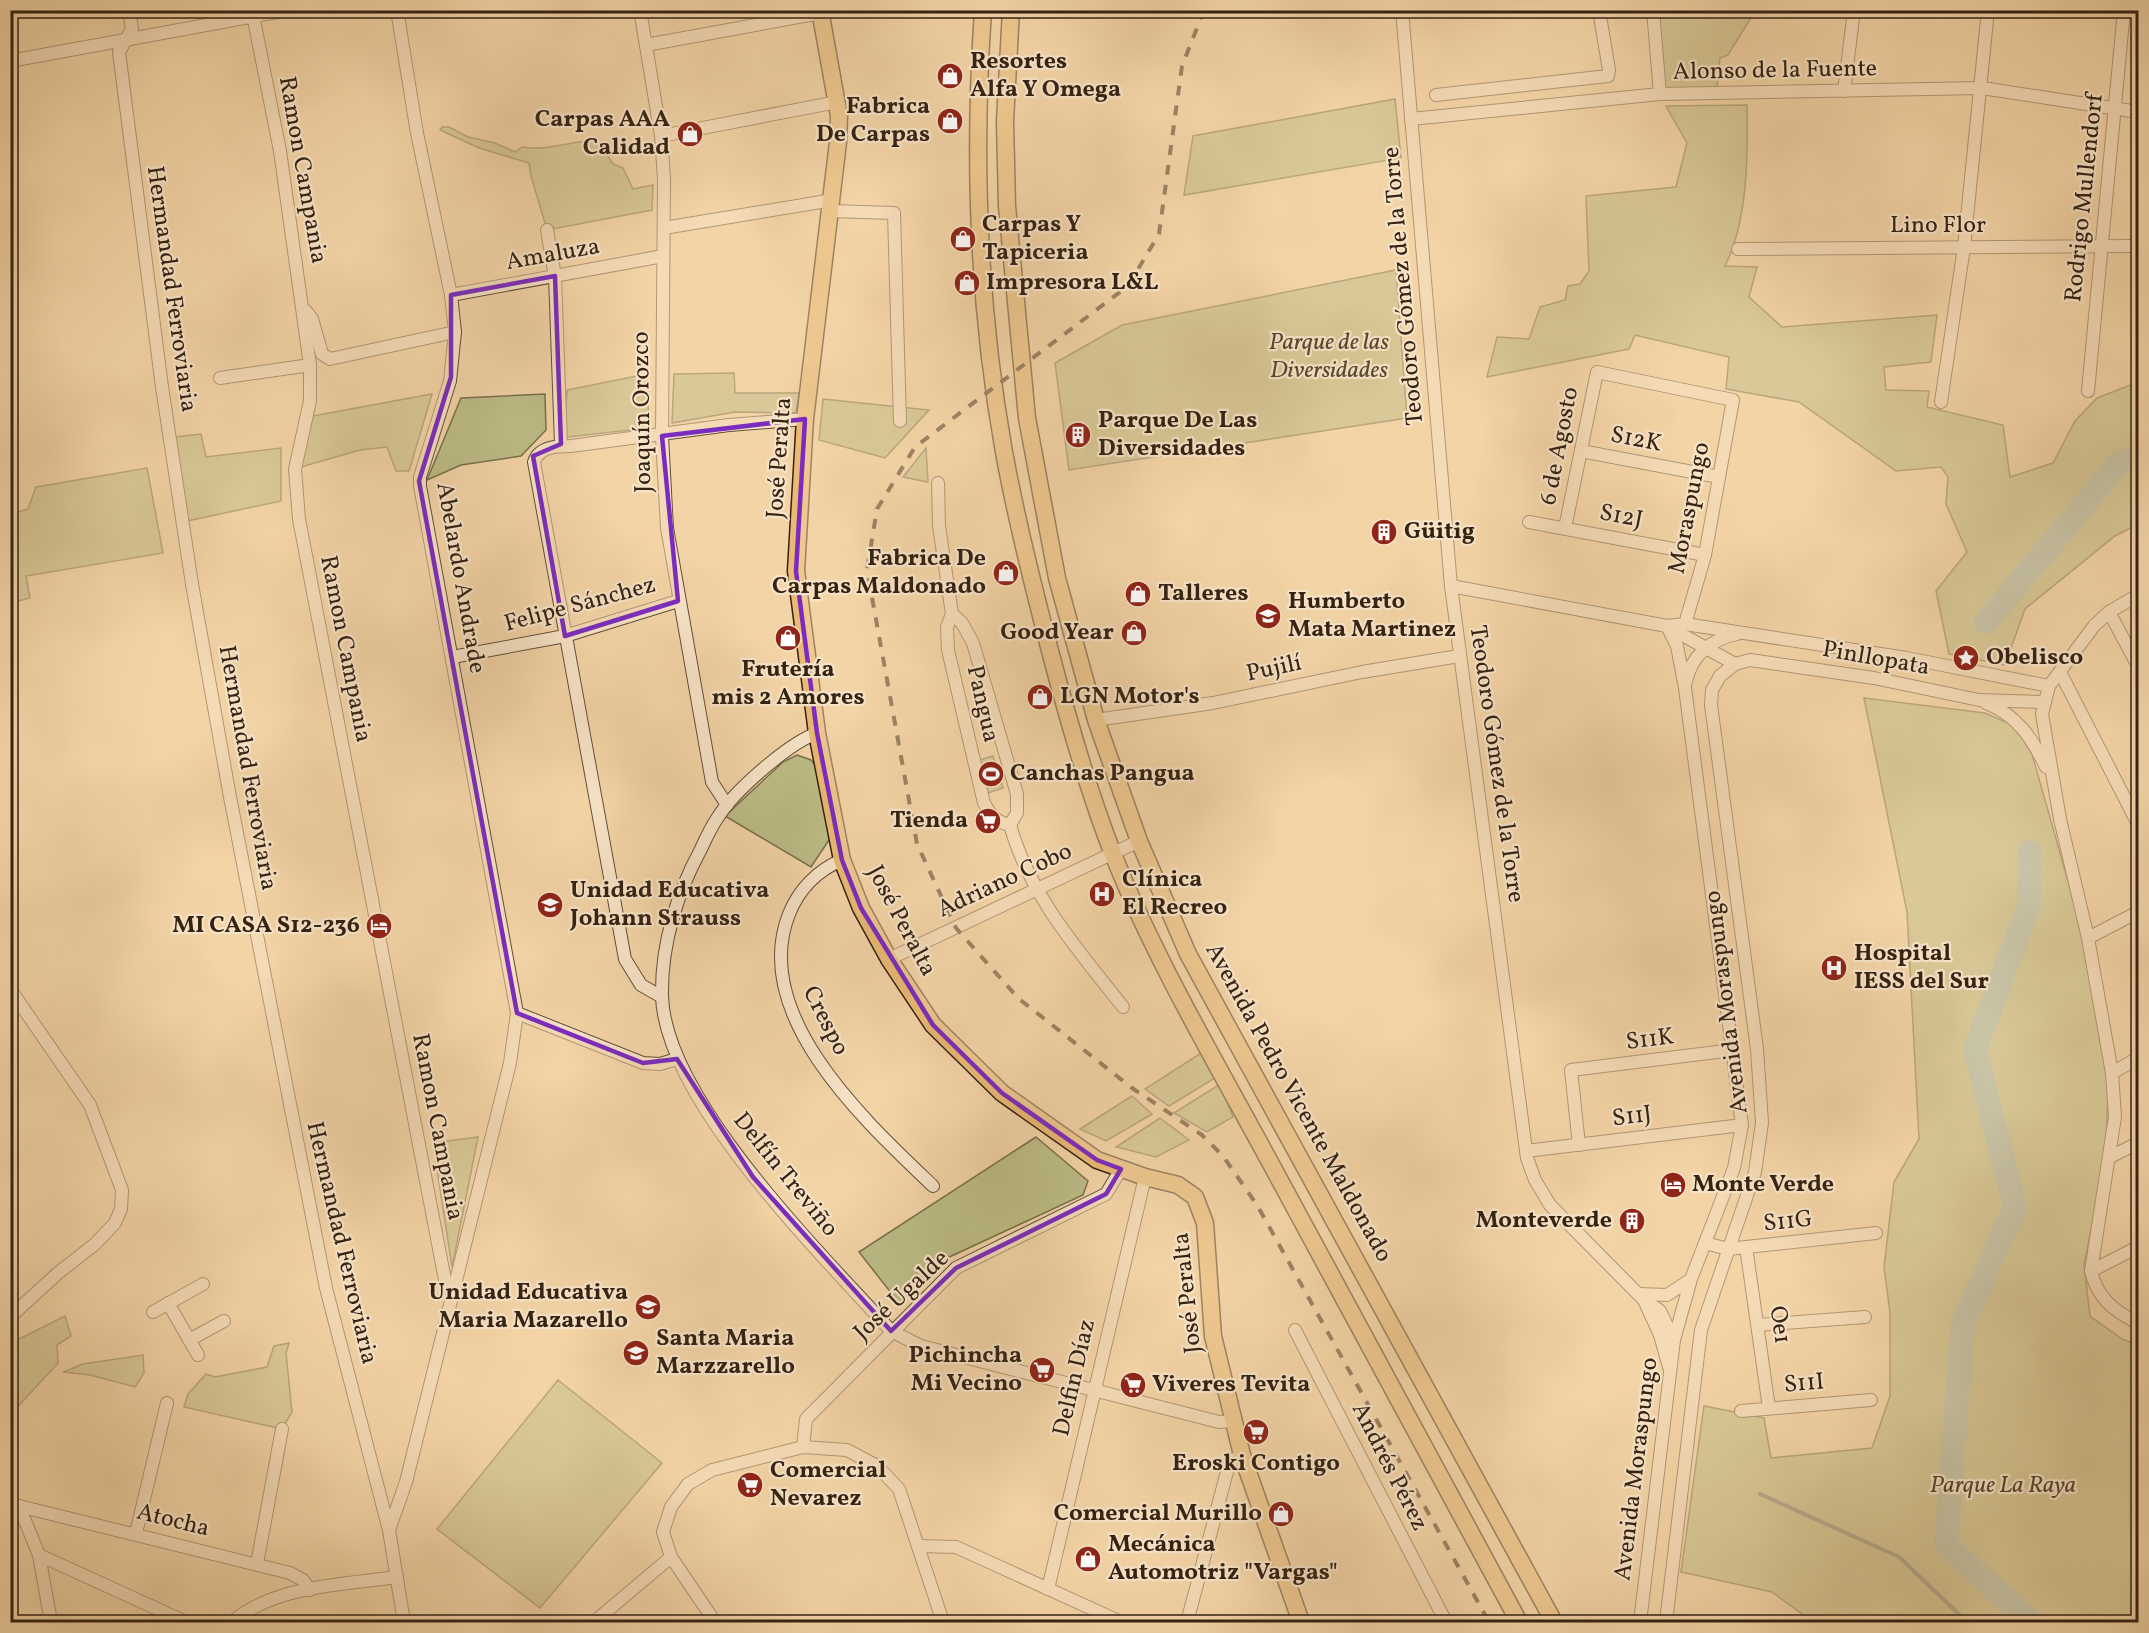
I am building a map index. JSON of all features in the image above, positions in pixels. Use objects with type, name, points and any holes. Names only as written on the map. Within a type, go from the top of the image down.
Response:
[{"type":"main road","points":[[982,10],[978,214],[989,337],[1004,448],[1025,555],[1064,701],[1113,853],[1203,1043],[1253,1130],[1519,1623]]},
{"type":"main road","name":"Avenida Pedro Vicente Maldonado","points":[[1011,10],[1005,121],[1007,207],[1022,376],[1057,578],[1096,720],[1139,841],[1199,974],[1554,1623]]},
{"type":"main road","name":"José Peralta","points":[[820,12],[837,102],[839,128],[832,205],[805,419],[796,571],[817,733],[842,860],[861,908],[889,958],[933,1025],[1002,1093],[1088,1154],[1121,1169],[1178,1185],[1186,1190],[1202,1209],[1210,1273],[1213,1336],[1242,1455],[1301,1623]]},
{"type":"street","points":[[125,40],[132,29],[129,10]]},
{"type":"street","points":[[10,61],[253,14],[288,10]]},
{"type":"street","name":"Abelardo Andrade","points":[[397,10],[417,133],[451,295],[455,332],[451,377],[420,477],[420,486],[517,1013]]},
{"type":"street","name":"Joaquín Orozco","points":[[640,10],[661,136],[664,228],[662,436],[667,528],[678,602],[712,782],[718,795],[727,805]]},
{"type":"street","name":"Teodoro Gómez de la Torre","points":[[1402,10],[1451,586],[1526,1151],[1535,1180],[1550,1205],[1641,1297],[1660,1311],[1674,1340]]},
{"type":"street","points":[[1436,95],[1608,76],[1609,70],[1599,10]]},
{"type":"street","points":[[1653,10],[1660,94]]},
{"type":"street","points":[[1844,91],[1854,10]]},
{"type":"street","points":[[1941,402],[1964,247],[1982,88],[1988,10]]},
{"type":"street","name":"Rodrigo Mullendorf","points":[[2088,391],[2124,10]]},
{"type":"street","points":[[646,45],[820,12]]},
{"type":"street","name":"Ramon Campania","points":[[253,14],[280,151],[310,365],[310,401],[295,469],[299,519],[445,1280],[453,1291]]},
{"type":"street","name":"Hermandad Ferroviaria","points":[[125,40],[119,52],[162,387],[194,596],[274,1030],[326,1288],[389,1530],[404,1623]]},
{"type":"street","name":"Alonso de la Fuente","points":[[1411,119],[1660,94],[1982,88],[2139,112]]},
{"type":"street","points":[[661,136],[837,102]]},
{"type":"street","points":[[664,228],[832,205],[894,213],[900,421]]},
{"type":"street","points":[[547,230],[555,276],[561,444]]},
{"type":"street","name":"Lino Flor","points":[[1738,249],[2139,246]]},
{"type":"street","name":"Amaluza","points":[[451,295],[663,256]]},
{"type":"street","points":[[303,309],[312,319],[322,354],[330,359],[455,332]]},
{"type":"street","points":[[220,378],[310,365]]},
{"type":"street","name":"Moraspungo","points":[[1597,372],[1733,400],[1705,555],[1685,624]]},
{"type":"street","name":"6 de Agosto","points":[[1565,528],[1597,372]]},
{"type":"street","points":[[662,997],[641,985],[626,959],[534,462],[539,454],[561,444],[571,446],[662,436],[729,425],[805,419]]},
{"type":"street","name":"S12K","points":[[1581,451],[1719,477]]},
{"type":"street","name":"Pangua","points":[[938,483],[939,526],[952,614],[947,627],[948,650],[984,803],[990,815],[999,822],[1010,825],[1017,813],[1017,794],[973,643],[962,623],[952,614]]},
{"type":"street","name":"S12J","points":[[1529,522],[1705,555]]},
{"type":"street","name":"Pinllopata","points":[[1451,586],[1667,626],[1685,624],[1907,658],[2049,686]]},
{"type":"street","points":[[2139,595],[2109,612],[2094,626],[2049,686],[2043,702],[2042,714],[2053,782],[2088,938],[2112,1072],[2115,1117],[2091,1271],[2099,1294],[2115,1311],[2139,1323]]},
{"type":"street","name":"Felipe Sánchez","points":[[458,656],[565,636],[678,602]]},
{"type":"street","points":[[2109,612],[2139,666]]},
{"type":"street","name":"Pinllopata","points":[[1667,626],[1735,664],[1758,660],[1874,678],[1979,700],[2043,702]]},
{"type":"street","name":"Avenida Moraspungo","points":[[1640,1623],[1674,1340],[1691,1279],[1734,1168],[1742,1125],[1685,688],[1677,646],[1667,626]]},
{"type":"street","name":"Pinllopata","points":[[1706,647],[1731,635],[1750,633]]},
{"type":"street","name":"Avenida Moraspungo","points":[[1685,688],[1691,666],[1706,647]]},
{"type":"street","name":"Pujilí","points":[[1096,720],[1213,703],[1374,670],[1459,656]]},
{"type":"street","name":"Avenida Moraspungo","points":[[1666,1623],[1701,1330],[1755,1172],[1762,1123],[1757,1049],[1711,705],[1712,690],[1716,683],[1725,671],[1735,664]]},
{"type":"street","points":[[2060,672],[2139,824]]},
{"type":"street","points":[[1979,700],[2011,716],[2025,729],[2053,782]]},
{"type":"street","name":"Delfín Treviño","points":[[817,733],[788,747],[727,805],[699,851],[680,894],[670,929],[662,997],[668,1031],[677,1059],[713,1120],[753,1177],[891,1331],[921,1346],[1220,1422],[1234,1421]]},
{"type":"street","points":[[1010,825],[1018,853],[1036,890],[1061,929],[1123,1007]]},
{"type":"street","name":"Adriano Cobo","points":[[889,958],[1139,841]]},
{"type":"street","name":"Crespo","points":[[842,860],[826,867],[812,879],[788,916],[782,944],[781,965],[788,999],[817,1056],[842,1092],[881,1136],[933,1186]]},
{"type":"street","points":[[2088,938],[2139,912]]},
{"type":"street","points":[[10,989],[90,1105],[122,1190],[121,1209],[115,1223],[95,1244],[58,1273],[13,1320]]},
{"type":"street","points":[[517,1013],[643,1063],[660,1064],[677,1059]]},
{"type":"street","name":"Hermandad Ferroviaria","points":[[389,1530],[406,1482],[510,1063],[517,1013]]},
{"type":"street","name":"S11K","points":[[1579,1145],[1571,1070],[1734,1050]]},
{"type":"street","points":[[2112,1072],[2139,1058]]},
{"type":"street","name":"S11J","points":[[1526,1151],[1742,1125]]},
{"type":"street","points":[[2110,1157],[2139,1143]]},
{"type":"street","name":"José Ugalde","points":[[803,1447],[806,1419],[956,1268],[1106,1194],[1121,1169]]},
{"type":"street","name":"Delfin Díaz","points":[[1047,1589],[1145,1177]]},
{"type":"street","name":"S11G","points":[[1705,1243],[1728,1249],[1876,1233]]},
{"type":"street","name":"Oe1","points":[[1746,1247],[1769,1408]]},
{"type":"street","points":[[2091,1271],[2139,1247]]},
{"type":"street","points":[[1641,1297],[1667,1294],[1679,1289],[1691,1279]]},
{"type":"street","points":[[153,1312],[203,1284]]},
{"type":"street","name":"Teodoro Gómez de la Torre","points":[[1641,1297],[1660,1335],[1669,1367]]},
{"type":"street","points":[[168,1304],[198,1355]]},
{"type":"street","points":[[1758,1325],[1865,1317]]},
{"type":"street","points":[[189,1340],[224,1321]]},
{"type":"street","name":"Andrés Pérez","points":[[1295,1330],[1446,1623]]},
{"type":"street","name":"S11I","points":[[1741,1411],[1871,1400]]},
{"type":"street","points":[[136,1533],[167,1403]]},
{"type":"street","points":[[257,1564],[282,1429]]},
{"type":"street","points":[[715,1623],[671,1557],[663,1532],[671,1507],[688,1484],[712,1470],[803,1447],[848,1450],[877,1466],[899,1489],[943,1623]]},
{"type":"street","points":[[1187,1623],[1228,1468],[1233,1460],[1242,1455]]},
{"type":"street","name":"Atocha","points":[[39,1555],[19,1506],[136,1533],[290,1573],[303,1580],[310,1590]]},
{"type":"street","points":[[919,1546],[956,1547],[1121,1623]]},
{"type":"street","points":[[39,1555],[51,1623]]},
{"type":"street","points":[[39,1555],[186,1623]]},
{"type":"street","points":[[594,1623],[671,1557]]},
{"type":"street","points":[[231,1623],[255,1606],[280,1596],[397,1577]]},
{"type":"highlighted area","points":[[555,276],[561,444],[533,456],[565,636],[678,601],[662,436],[805,419],[796,571],[817,733],[842,860],[861,908],[933,1025],[1002,1093],[1097,1160],[1121,1169],[1106,1194],[956,1268],[891,1331],[753,1177],[677,1059],[643,1063],[517,1013],[419,481],[451,377],[451,295]]},
{"type":"green space","points":[[1657,11],[1755,11],[1728,55],[1720,58],[1717,87],[1660,89]]},
{"type":"green space","points":[[1395,99],[1401,158],[1184,195],[1193,136]]},
{"type":"green space","points":[[1747,105],[1745,187],[1738,229],[1725,266],[1757,267],[1749,297],[1782,327],[1937,315],[1931,362],[1884,367],[1886,390],[1929,391],[1927,407],[2003,425],[2010,477],[2053,463],[2075,421],[2097,398],[2138,382],[2138,524],[2115,536],[2025,609],[2005,665],[1949,654],[1936,591],[1967,552],[1946,504],[1948,477],[1941,467],[1896,471],[1799,402],[1726,389],[1729,357],[1635,335],[1629,349],[1487,377],[1497,337],[1529,339],[1540,307],[1565,300],[1568,286],[1580,284],[1589,271],[1586,196],[1676,187],[1687,143],[1666,106]]},
{"type":"green space","points":[[442,127],[449,127],[468,137],[495,143],[515,152],[522,147],[541,148],[597,140],[613,164],[623,168],[633,189],[653,185],[652,210],[547,230],[529,163],[479,148],[440,130]]},
{"type":"green space","name":"Parque de las Diversidades","points":[[1396,270],[1407,418],[1069,470],[1055,363],[1122,325]]},
{"type":"green space","points":[[734,373],[735,393],[799,393],[796,413],[735,412],[672,423],[674,374]]},
{"type":"green space","points":[[647,374],[649,428],[567,437],[564,434],[567,390]]},
{"type":"green space","points":[[432,394],[409,471],[396,471],[387,447],[360,450],[301,467],[307,430],[313,416]]},
{"type":"green space","points":[[545,394],[546,430],[521,456],[461,465],[427,480],[461,398]]},
{"type":"green space","points":[[823,399],[929,410],[885,458],[819,440]]},
{"type":"green space","points":[[201,434],[206,457],[281,448],[281,501],[187,521],[174,437]]},
{"type":"green space","points":[[926,448],[928,482],[903,477]]},
{"type":"green space","points":[[147,468],[163,553],[26,576],[30,598],[11,603],[11,514],[28,509],[36,487]]},
{"type":"green space","name":"Parque La Raya","points":[[1864,698],[1985,713],[2015,726],[2032,754],[2084,938],[2109,1073],[2105,1160],[2084,1265],[2090,1316],[2122,1339],[2138,1345],[2138,1622],[1813,1622],[1772,1592],[1681,1572],[1704,1406],[1764,1418],[1771,1458],[1872,1448],[1890,1396],[1890,1313],[1884,1267],[1894,1182],[1919,1139],[1907,912]]},
{"type":"green space","points":[[797,755],[811,760],[819,770],[831,837],[811,867],[725,816],[783,762]]},
{"type":"green space","name":"Canchas Pangua","points":[[993,756],[1003,788],[988,793],[979,760]]},
{"type":"green space","points":[[1201,1053],[1215,1078],[1169,1106],[1145,1089]]},
{"type":"green space","points":[[1220,1084],[1233,1117],[1207,1132],[1174,1113]]},
{"type":"green space","points":[[1132,1096],[1152,1114],[1106,1141],[1080,1129]]},
{"type":"green space","points":[[1160,1118],[1189,1140],[1156,1157],[1116,1147]]},
{"type":"green space","points":[[478,1137],[452,1267],[433,1143]]},
{"type":"green space","points":[[1036,1137],[1088,1181],[1083,1195],[945,1259],[899,1303],[859,1252]]},
{"type":"green space","points":[[65,1316],[71,1336],[57,1345],[58,1363],[11,1414],[11,1343]]},
{"type":"green space","points":[[289,1343],[286,1353],[292,1412],[282,1429],[184,1407],[188,1394],[206,1374],[215,1377],[267,1367],[274,1346]]},
{"type":"green space","points":[[143,1355],[144,1373],[135,1387],[90,1375],[63,1372],[83,1364]]},
{"type":"green space","points":[[558,1380],[662,1463],[540,1608],[437,1529]]},
{"type":"waterway","points":[[1986,622],[2119,463],[2138,458]]},
{"type":"waterway","points":[[2029,852],[2029,905],[1975,1050],[2015,1207],[1963,1324],[1946,1545],[2031,1622]]},
{"type":"waterway","points":[[1760,1494],[1899,1557],[1963,1618],[1986,1622]]},
{"type":"railway","points":[[1204,10],[1182,66],[1159,234],[1128,286],[915,447],[877,509],[867,570],[917,844],[956,928],[1018,998],[1132,1088],[1202,1135],[1223,1156],[1257,1205],[1489,1622]]},
{"type":"place","name":"Resortes Alfa Y Omega","points":[[950,76]]},
{"type":"place","name":"Fabrica De Carpas","points":[[950,121]]},
{"type":"place","name":"Carpas AAA Calidad","points":[[690,134]]},
{"type":"place","name":"Carpas Y Tapiceria","points":[[963,239]]},
{"type":"place","name":"Impresora L&L","points":[[967,283]]},
{"type":"place","name":"Parque De Las Diversidades","points":[[1078,435]]},
{"type":"place","name":"Güitig","points":[[1384,532]]},
{"type":"place","name":"Fabrica De Carpas Maldonado","points":[[1006,573]]},
{"type":"place","name":"Talleres","points":[[1138,594]]},
{"type":"place","name":"Humberto Mata Martinez","points":[[1268,616]]},
{"type":"place","name":"Good Year","points":[[1134,633]]},
{"type":"place","name":"Frutería mis 2 Amores","points":[[788,638]]},
{"type":"place","name":"Obelisco","points":[[1966,658]]},
{"type":"place","name":"LGN Motor's","points":[[1040,697]]},
{"type":"place","name":"Canchas Pangua","points":[[991,774]]},
{"type":"place","name":"Tienda","points":[[988,821]]},
{"type":"place","name":"Clínica El Recreo","points":[[1102,894]]},
{"type":"place","name":"Unidad Educativa Johann Strauss","points":[[550,905]]},
{"type":"place","name":"MI CASA S12-236","points":[[379,926]]},
{"type":"place","name":"Hospital IESS del Sur","points":[[1834,968]]},
{"type":"place","name":"Monte Verde","points":[[1673,1185]]},
{"type":"place","name":"Monteverde","points":[[1632,1221]]},
{"type":"place","name":"Unidad Educativa Maria Mazarello","points":[[648,1307]]},
{"type":"place","name":"Santa Maria Marzzarello","points":[[636,1353]]},
{"type":"place","name":"Pichincha Mi Vecino","points":[[1042,1370]]},
{"type":"place","name":"Viveres Tevita","points":[[1133,1385]]},
{"type":"place","name":"Eroski Contigo","points":[[1256,1432]]},
{"type":"place","name":"Comercial Nevarez","points":[[750,1485]]},
{"type":"place","name":"Comercial Murillo","points":[[1281,1514]]},
{"type":"place","name":"Mecánica Automotriz \"Vargas\"","points":[[1088,1559]]}]
